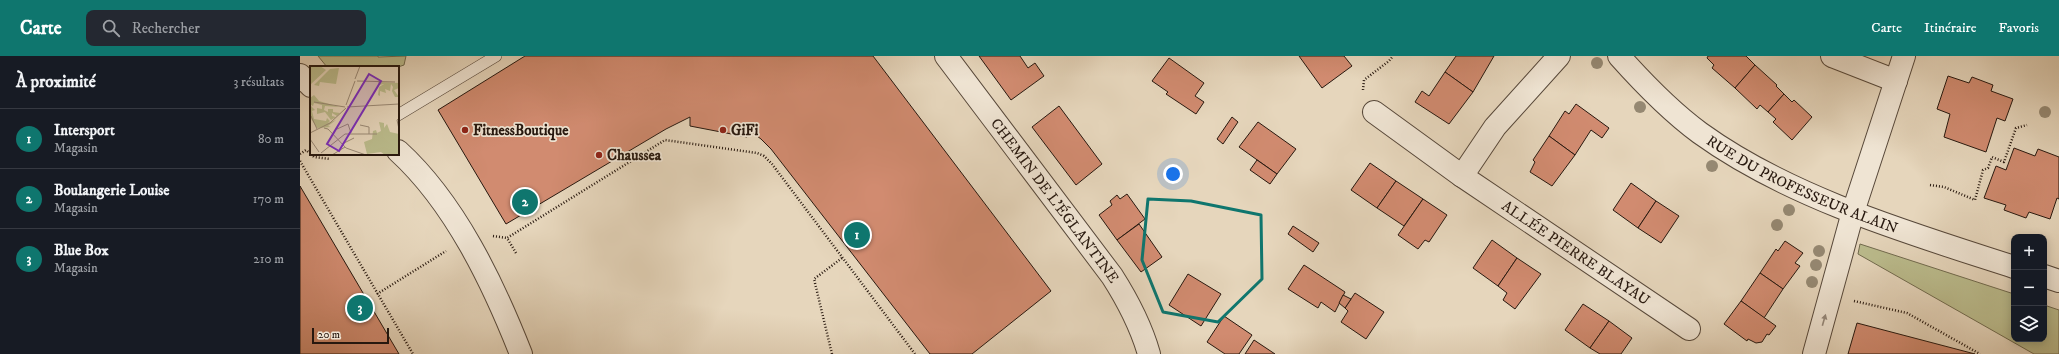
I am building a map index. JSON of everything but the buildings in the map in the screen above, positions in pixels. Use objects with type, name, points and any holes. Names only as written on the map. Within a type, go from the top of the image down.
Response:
[{"type":"street","name":"CHEMIN DE L'ÉGLANTINE","points":[[946,56],[1112,276],[1139,324],[1149,354]]},
{"type":"street","points":[[1462,176],[1495,127],[1558,56]]},
{"type":"street","name":"RUE DU PROFESSEUR ALAIN","points":[[1619,56],[1660,100],[1718,145],[1792,186],[1853,212],[2011,266]]},
{"type":"street","points":[[1832,56],[1896,81]]},
{"type":"street","points":[[1814,354],[1853,212],[1904,56]]},
{"type":"street","points":[[300,75],[310,85]]},
{"type":"street","name":"ALLÉE PIERRE BLAYAU","points":[[1374,112],[1462,176],[1689,329]]},
{"type":"street","points":[[399,152],[424,179],[466,239],[498,298],[521,354]]},
{"type":"street","points":[[2047,277],[2059,281]]},
{"type":"lane","points":[[399,114],[496,56]]},
{"type":"path","points":[[1374,112],[1362,89],[1362,85],[1364,80],[1389,61],[1393,56]]},
{"type":"path","points":[[1930,185],[1944,186],[1975,200],[1983,170],[1988,168],[1992,157],[2004,162],[2016,128],[2027,125]]},
{"type":"path","points":[[377,294],[480,230],[484,234],[507,238],[665,140],[757,153],[764,156],[915,354]]},
{"type":"path","points":[[300,154],[306,150],[310,153]]},
{"type":"path","points":[[312,155],[314,157],[330,159]]},
{"type":"path","points":[[300,161],[413,354]]},
{"type":"path","points":[[507,238],[516,253]]},
{"type":"path","points":[[832,354],[814,279],[842,258]]},
{"type":"path","points":[[1832,290],[1907,313],[1980,354]]},
{"type":"highlighted area","points":[[1148,199],[1191,201],[1261,215],[1262,279],[1218,322],[1163,312],[1142,260]]},
{"type":"green space","points":[[318,56],[406,56],[404,65],[399,67],[326,66]]},
{"type":"green space","points":[[1860,244],[2011,293],[2011,341],[1858,254]]},
{"type":"green space","points":[[2047,306],[2059,310],[2059,354],[2034,354],[2013,342],[2047,342]]},
{"type":"place","name":"FitnessBoutique","points":[[465,130]]},
{"type":"place","name":"GiFi","points":[[723,130]]},
{"type":"place","name":"Chaussea","points":[[599,155]]},
{"type":"place","name":"Boulangerie Louise","points":[[525,202]]},
{"type":"place","name":"Intersport","points":[[857,235]]},
{"type":"place","name":"Blue Box","points":[[360,308]]}]
